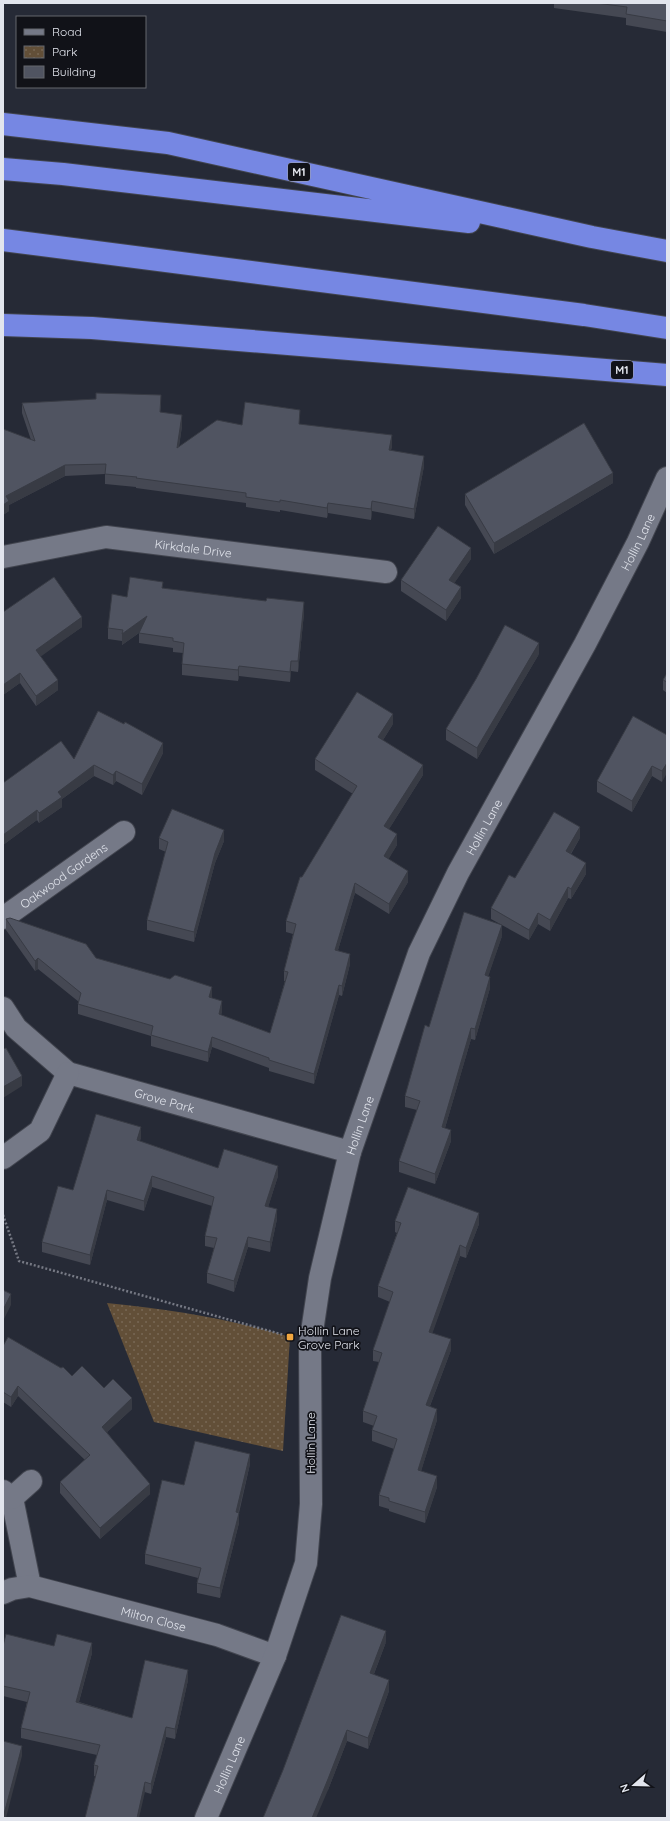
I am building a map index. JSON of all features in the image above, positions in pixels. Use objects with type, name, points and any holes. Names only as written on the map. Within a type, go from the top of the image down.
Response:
[{"type":"highway","name":"M1","points":[[3,124],[168,143],[592,237],[667,251]]},
{"type":"highway","name":"M1","points":[[3,169],[71,175],[592,237]]},
{"type":"highway","points":[[3,240],[584,315],[667,328]]},
{"type":"highway","name":"M1","points":[[3,325],[92,328],[577,366],[667,375]]},
{"type":"street","name":"Hollin Lane","points":[[206,1818],[275,1656],[306,1563],[311,1504],[310,1345],[320,1278],[350,1152],[419,953],[458,873],[585,644],[638,542],[667,478]]},
{"type":"street","name":"Kirkdale Drive","points":[[3,557],[106,536],[386,572]]},
{"type":"street","name":"Oakwood Gardens","points":[[3,918],[124,832]]},
{"type":"street","name":"Grove Park","points":[[3,1008],[16,1028],[68,1073],[350,1152]]},
{"type":"street","points":[[3,1158],[40,1131],[68,1073]]},
{"type":"street","points":[[30,1586],[8,1494],[31,1481]]},
{"type":"street","name":"Milton Close","points":[[3,1593],[12,1589],[30,1586],[217,1635],[275,1656]]},
{"type":"path","points":[[3,1215],[19,1261],[276,1333],[310,1345]]},
{"type":"green space","points":[[107,1303],[153,1308],[223,1320],[290,1337],[283,1451],[154,1422]]},
{"type":"building","points":[[596,3],[667,3],[667,21],[626,14],[627,7]]},
{"type":"building","points":[[96,393],[161,395],[160,412],[182,415],[177,448],[217,420],[242,425],[245,402],[300,410],[299,424],[392,435],[389,450],[424,456],[414,509],[372,501],[371,509],[328,503],[327,508],[280,500],[280,502],[246,497],[246,493],[136,478],[137,477],[105,474],[106,464],[65,465],[6,496],[9,501],[3,505],[3,429],[35,441],[22,403],[96,399]]},
{"type":"building","points":[[584,423],[613,473],[494,543],[465,494]]},
{"type":"building","points":[[438,526],[471,548],[449,580],[461,587],[446,610],[401,580]]},
{"type":"building","points":[[54,577],[82,617],[36,650],[58,680],[36,696],[20,673],[3,685],[3,612]]},
{"type":"building","points":[[130,577],[163,582],[162,588],[266,601],[267,598],[304,602],[298,661],[291,661],[290,672],[239,666],[238,670],[182,664],[184,643],[173,641],[173,638],[139,633],[147,616],[122,634],[123,630],[108,628],[112,594],[127,597]]},
{"type":"building","points":[[505,625],[539,643],[477,748],[446,729],[476,679]]},
{"type":"building","points":[[667,673],[667,682],[663,680]]},
{"type":"building","points":[[357,692],[393,714],[378,737],[423,765],[384,826],[397,834],[384,856],[408,871],[389,904],[355,883],[335,950],[350,954],[342,986],[339,985],[314,1074],[269,1060],[269,1058],[212,1037],[208,1052],[151,1035],[153,1026],[78,1004],[81,993],[38,958],[35,961],[6,919],[10,918],[86,944],[96,958],[170,979],[175,975],[212,987],[209,997],[222,1001],[219,1014],[270,1033],[288,972],[284,971],[296,924],[286,921],[300,877],[302,877],[357,786],[315,759]]},
{"type":"building","points":[[98,711],[124,724],[125,722],[163,743],[142,784],[116,771],[113,775],[94,765],[58,792],[62,797],[39,813],[37,810],[3,835],[3,783],[61,741],[74,759]]},
{"type":"building","points":[[633,716],[667,735],[667,763],[662,771],[652,766],[632,801],[597,781]]},
{"type":"building","points":[[172,809],[224,830],[215,853],[194,932],[147,920],[168,842],[159,838]]},
{"type":"building","points":[[554,812],[580,827],[566,851],[586,863],[571,889],[568,887],[550,920],[538,913],[529,930],[491,908],[509,875],[515,878]]},
{"type":"building","points":[[464,912],[502,925],[485,975],[490,977],[475,1029],[471,1028],[442,1127],[451,1130],[435,1174],[399,1161],[420,1101],[405,1096],[425,1025],[429,1027]]},
{"type":"building","points":[[6,1048],[22,1076],[3,1087],[3,1049]]},
{"type":"building","points":[[96,1114],[141,1127],[137,1140],[218,1168],[224,1149],[278,1166],[265,1206],[277,1209],[270,1242],[248,1237],[234,1281],[207,1273],[217,1238],[205,1236],[214,1197],[152,1176],[144,1201],[107,1190],[90,1255],[42,1242],[58,1186],[73,1190]]},
{"type":"building","points":[[408,1187],[479,1213],[466,1248],[460,1245],[429,1332],[451,1339],[426,1405],[437,1409],[418,1470],[437,1476],[425,1512],[389,1501],[389,1498],[379,1495],[397,1439],[372,1430],[377,1416],[363,1411],[382,1353],[373,1350],[393,1292],[378,1286],[401,1223],[395,1221]]},
{"type":"building","points":[[3,1290],[11,1294],[3,1310]]},
{"type":"building","points":[[8,1337],[61,1368],[63,1367],[72,1376],[82,1366],[104,1388],[113,1379],[132,1398],[102,1427],[150,1484],[100,1528],[60,1482],[90,1455],[18,1386],[11,1397],[3,1392],[3,1346]]},
{"type":"building","points":[[195,1441],[250,1454],[236,1512],[239,1513],[220,1588],[197,1583],[201,1568],[145,1554],[162,1480],[184,1485]]},
{"type":"building","points":[[341,1615],[386,1631],[370,1673],[389,1680],[368,1738],[347,1730],[312,1818],[263,1818],[283,1770]]},
{"type":"building","points":[[6,1634],[54,1646],[57,1634],[92,1643],[76,1702],[132,1718],[145,1660],[188,1670],[175,1729],[166,1727],[151,1784],[145,1782],[137,1818],[85,1818],[98,1766],[94,1765],[100,1745],[21,1728],[30,1692],[3,1686],[3,1646]]},
{"type":"building","points":[[3,1741],[22,1746],[3,1818]]},
{"type":"place","name":"Hollin Lane Grove Park","points":[[290,1337]]}]
